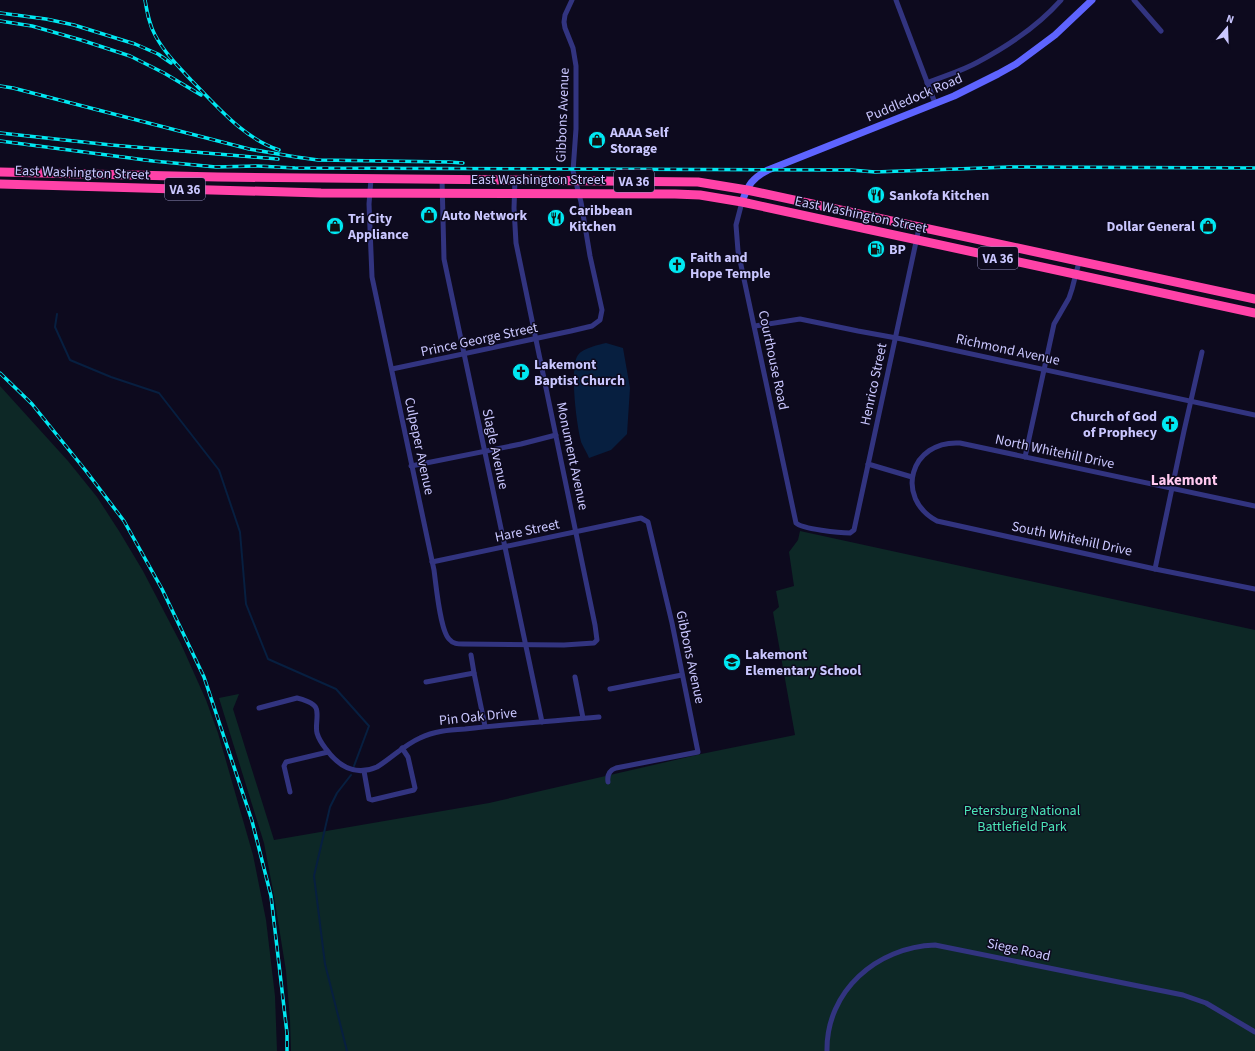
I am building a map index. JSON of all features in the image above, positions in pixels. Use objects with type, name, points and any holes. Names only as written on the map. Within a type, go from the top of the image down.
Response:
[{"type":"highway","name":"East Washington Street","points":[[0,172],[218,178],[698,182],[746,190],[1255,300]]},
{"type":"highway","name":"East Washington Street","points":[[0,184],[293,192],[694,195],[742,202],[1255,313]]},
{"type":"main road","name":"Puddledock Road","points":[[742,202],[746,190],[754,178],[768,170],[980,84],[1016,64],[1055,35],[1092,0]]},
{"type":"street","name":"Gibbons Avenue","points":[[571,331],[592,326],[600,320],[602,310],[572,161],[576,129],[576,66],[573,48],[566,32],[564,22],[565,15],[572,0]]},
{"type":"street","points":[[896,0],[935,103]]},
{"type":"street","points":[[927,83],[977,62],[1007,45],[1062,0]]},
{"type":"street","points":[[1134,0],[1161,31]]},
{"type":"street","name":"Culpeper Avenue","points":[[371,179],[371,273],[446,635],[450,641],[454,643],[524,644]]},
{"type":"street","name":"Slagle Avenue","points":[[442,180],[443,252],[524,644],[542,722]]},
{"type":"street","name":"Monument Avenue","points":[[514,180],[514,229],[516,243],[595,625],[596,642],[578,644],[524,644]]},
{"type":"street","name":"Courthouse Road","points":[[742,202],[736,225],[738,251],[796,523],[802,526],[840,533],[852,532]]},
{"type":"street","name":"Henrico Street","points":[[852,532],[854,530],[919,228]]},
{"type":"street","points":[[1025,457],[1054,324],[1069,298],[1079,262]]},
{"type":"street","name":"Richmond Avenue","points":[[755,326],[800,319],[1043,369],[1255,415]]},
{"type":"street","name":"Prince George Street","points":[[392,369],[536,340],[571,331]]},
{"type":"street","points":[[1155,569],[1202,352]]},
{"type":"street","points":[[411,466],[484,450],[521,444],[556,435]]},
{"type":"street","name":"North Whitehill Drive","points":[[912,477],[916,466],[924,454],[930,449],[945,443],[960,443],[1255,506]]},
{"type":"street","points":[[868,464],[912,477]]},
{"type":"street","name":"South Whitehill Drive","points":[[912,477],[914,493],[920,507],[930,517],[937,521],[1155,569],[1255,589]]},
{"type":"street","name":"Hare Street","points":[[432,562],[641,518],[646,519],[650,524],[659,568]]},
{"type":"street","name":"Gibbons Avenue","points":[[608,782],[608,775],[616,768],[698,752],[659,568]]},
{"type":"street","points":[[471,655],[485,726]]},
{"type":"street","points":[[426,682],[474,673]]},
{"type":"street","points":[[610,688],[682,675]]},
{"type":"street","points":[[575,677],[583,718]]},
{"type":"street","points":[[259,708],[297,698],[315,706],[317,711],[317,732],[319,739],[334,759],[345,768],[364,771],[370,799],[372,800],[414,790],[415,788],[408,757],[402,748]]},
{"type":"street","name":"Pin Oak Drive","points":[[364,771],[377,768],[402,748],[420,738],[444,731],[485,726],[599,717]]},
{"type":"street","points":[[290,792],[284,764],[286,762],[328,752]]},
{"type":"street","name":"Siege Road","points":[[827,1051],[829,1028],[835,1010],[841,997],[854,981],[874,965],[890,956],[913,948],[931,945],[963,949],[1062,971],[1183,994],[1206,1003],[1255,1032]]},
{"type":"green space","points":[[0,386],[68,461],[97,497],[143,571],[181,644],[206,700],[218,733],[253,855],[266,920],[275,996],[277,1051],[0,1051]]},
{"type":"green space","name":"Petersburg National Battlefield Park","points":[[800,531],[1255,630],[1255,1051],[291,1051],[286,971],[264,843],[219,698],[239,694],[233,709],[274,840],[489,803],[701,754],[795,735],[773,612],[779,607],[776,591],[794,586],[789,552],[798,540]]},
{"type":"water","points":[[606,343],[623,348],[630,388],[627,434],[611,450],[589,458],[582,444],[578,426],[574,384],[575,361],[583,350]]},
{"type":"waterway","points":[[57,314],[55,327],[70,360],[111,377],[159,393],[219,470],[240,532],[246,604],[268,659],[336,689],[369,726],[354,766]]},
{"type":"waterway","points":[[347,1051],[325,964],[314,876],[330,807],[337,793],[351,775]]},
{"type":"railway","points":[[145,0],[148,18],[153,31],[176,64],[231,120],[254,138],[279,150]]},
{"type":"railway","points":[[0,13],[46,19],[74,25],[135,44],[158,54],[171,63]]},
{"type":"railway","points":[[0,21],[32,26],[130,56],[164,73],[201,95]]},
{"type":"railway","points":[[0,86],[13,88],[249,149],[296,157],[318,160],[463,163]]},
{"type":"railway","points":[[0,133],[111,145],[278,159]]},
{"type":"railway","points":[[0,141],[153,161],[216,167],[851,170],[875,172],[1010,167],[1255,168]]},
{"type":"railway","points":[[0,373],[32,404],[124,521],[162,589],[204,677],[252,821],[271,896],[287,1033],[287,1051]]},
{"type":"place","name":"AAAA Self Storage","points":[[597,140]]},
{"type":"place","name":"Sankofa Kitchen","points":[[876,195]]},
{"type":"place","name":"Auto Network","points":[[429,215]]},
{"type":"place","name":"Caribbean Kitchen","points":[[556,218]]},
{"type":"place","name":"Tri City Appliance","points":[[335,226]]},
{"type":"place","name":"Dollar General","points":[[1208,226]]},
{"type":"place","name":"BP","points":[[876,249]]},
{"type":"place","name":"Faith and Hope Temple","points":[[677,265]]},
{"type":"place","name":"Lakemont Baptist Church","points":[[521,372]]},
{"type":"place","name":"Church of God of Prophecy","points":[[1170,424]]},
{"type":"place","name":"Lakemont Elementary School","points":[[732,662]]},
{"type":"district","name":"Lakemont","points":[[1184,480]]}]
